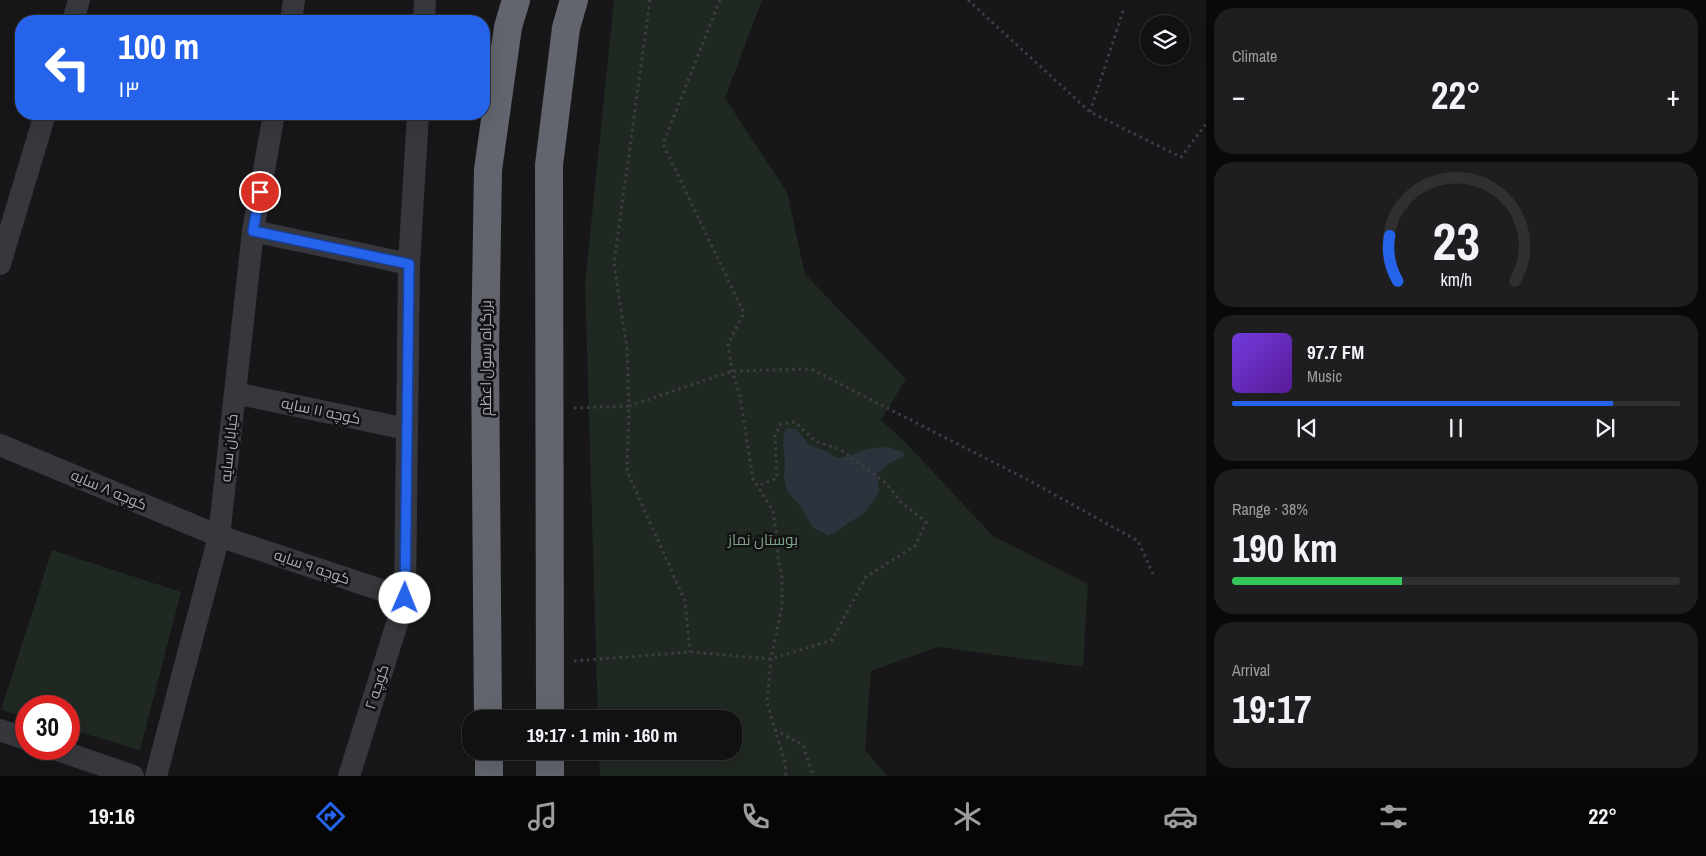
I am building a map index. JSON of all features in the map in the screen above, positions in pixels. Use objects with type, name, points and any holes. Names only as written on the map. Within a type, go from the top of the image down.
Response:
[{"type":"highway","name":"بزرگراه رسول اعظم","points":[[488,710],[485,353],[488,170],[508,27],[516,0]]},
{"type":"highway","points":[[550,710],[549,165],[566,28],[574,0]]},
{"type":"highway","points":[[489,760],[489,776]]},
{"type":"highway","points":[[550,760],[550,776]]},
{"type":"street","points":[[292,15],[294,0]]},
{"type":"street","points":[[424,15],[425,0]]},
{"type":"street","points":[[0,264],[6,222],[43,120]]},
{"type":"street","name":"خیابان سایه","points":[[156,776],[219,536],[253,231],[273,120]]},
{"type":"street","name":"کوچه ۲","points":[[349,776],[405,598],[409,264],[418,120]]},
{"type":"street","points":[[253,231],[409,264]]},
{"type":"street","name":"کوچه ۱۱ سایه","points":[[235,393],[407,429]]},
{"type":"street","name":"کوچه ۸ سایه","points":[[0,445],[219,536]]},
{"type":"street","name":"کوچه ۹ سایه","points":[[219,536],[405,598]]},
{"type":"street","points":[[0,730],[15,735]]},
{"type":"street","points":[[80,758],[133,776]]},
{"type":"path","points":[[650,0],[614,263],[627,349],[629,406],[627,471],[685,601],[690,652]]},
{"type":"path","points":[[720,0],[663,144],[744,313],[728,344],[732,371],[740,396],[753,478],[773,511],[777,538],[782,576],[782,606],[771,659],[767,703],[786,776]]},
{"type":"path","points":[[968,0],[1090,112],[1181,157],[1206,124]]},
{"type":"path","points":[[1090,112],[1124,8]]},
{"type":"path","points":[[549,409],[629,406],[732,371],[811,369],[1030,481],[1138,541],[1153,574]]},
{"type":"path","points":[[549,663],[690,652],[771,659],[832,640],[866,577],[915,546],[926,522],[901,502],[886,483],[841,450],[815,441],[795,422],[781,424],[775,435],[777,478],[758,486]]},
{"type":"path","points":[[774,729],[803,745],[813,776]]},
{"type":"green space","name":"بوستان نماز","points":[[614,0],[762,0],[725,98],[787,192],[805,274],[906,379],[881,420],[906,443],[993,536],[1088,584],[1083,667],[938,647],[871,671],[865,750],[887,776],[600,776],[599,760],[742,760],[742,710],[598,710],[585,284]]},
{"type":"green space","points":[[52,550],[181,592],[140,750],[80,732],[80,695],[15,695],[15,714],[1,710]]},
{"type":"shaded area","points":[[788,428],[796,429],[809,445],[837,458],[867,449],[887,447],[902,451],[905,456],[889,463],[877,474],[879,492],[864,513],[829,536],[812,527],[801,506],[787,490],[784,477],[783,444],[784,433]]},
{"type":"route","points":[[260,192],[253,231],[409,264],[405,598]]}]
